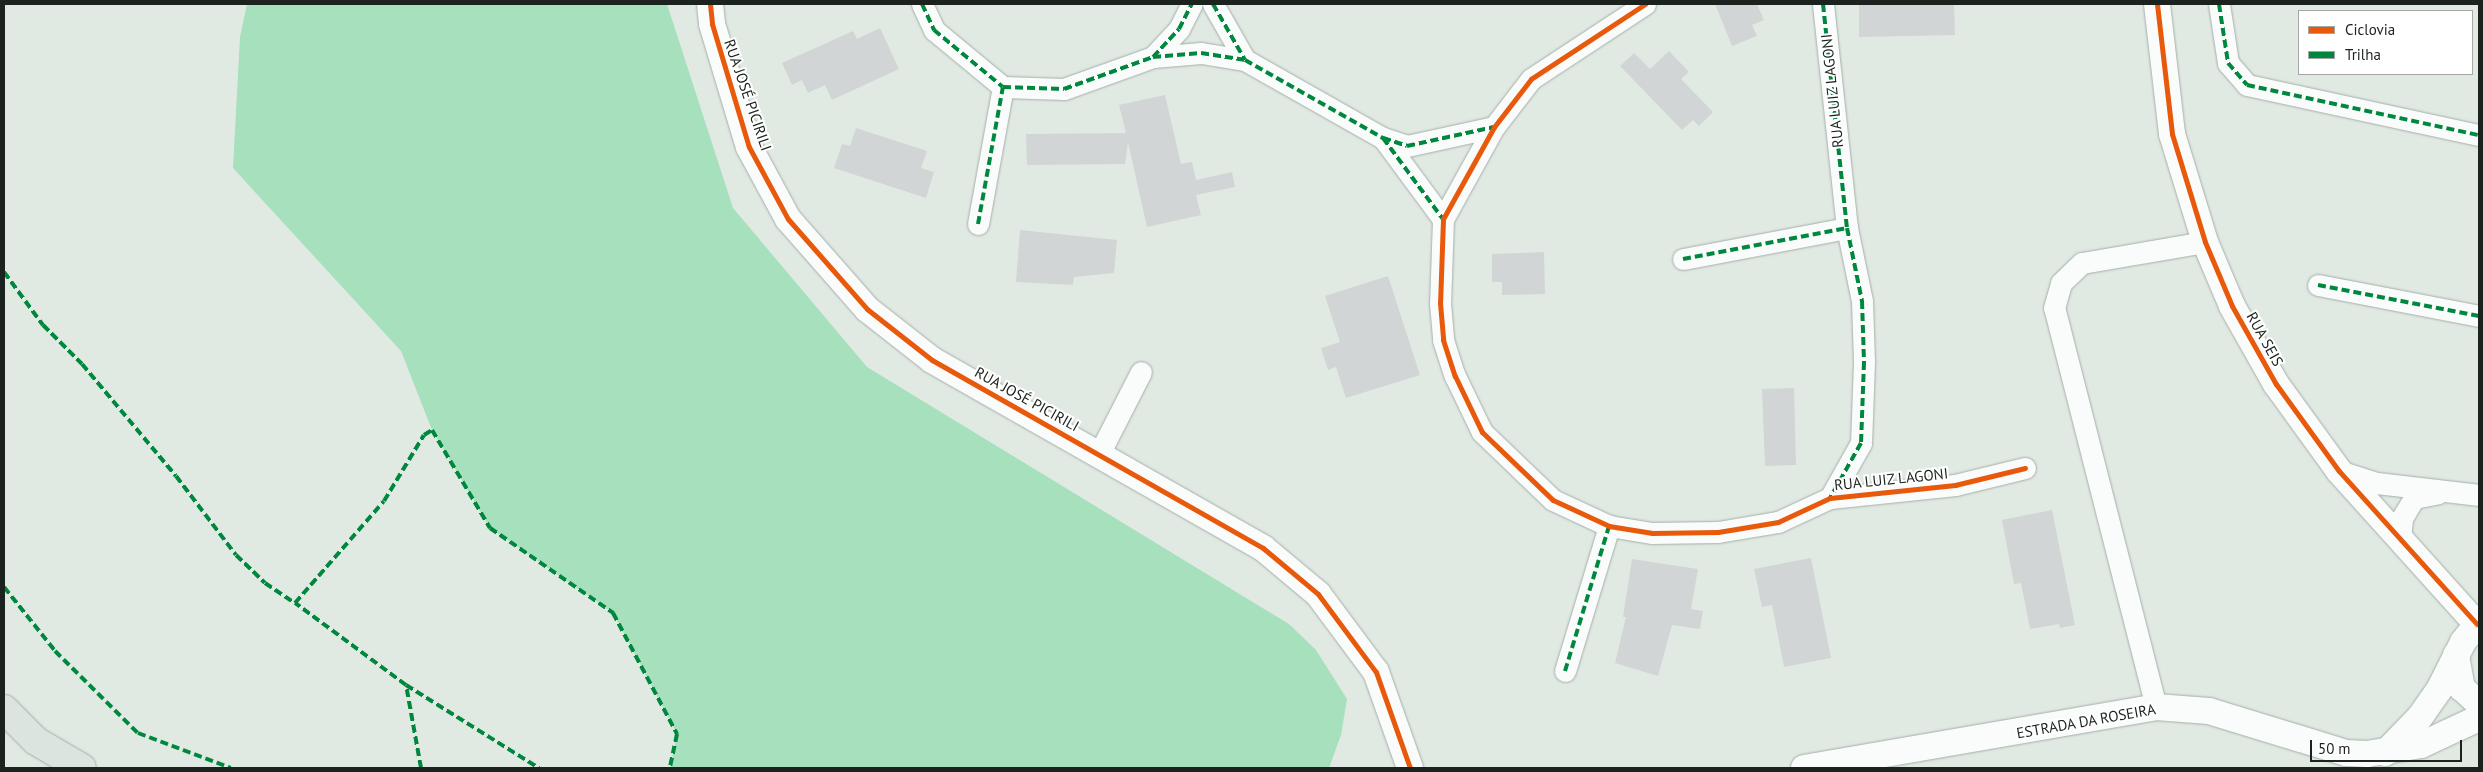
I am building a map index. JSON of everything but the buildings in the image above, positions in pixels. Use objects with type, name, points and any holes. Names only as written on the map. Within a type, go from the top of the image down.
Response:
[{"type":"main road","points":[[4,709],[36,741],[82,768]]},
{"type":"street","name":"RUA JOSÉ PICIRILI","points":[[710,4],[712,24],[749,147],[788,219],[867,309],[932,360],[1263,548],[1318,594],[1376,672],[1397,728],[1404,764]]},
{"type":"street","points":[[922,4],[934,30],[1003,87],[1064,89],[1153,57],[1201,53],[1245,60],[1383,138],[1407,146],[1494,127]]},
{"type":"street","points":[[1153,57],[1179,29],[1192,4]]},
{"type":"street","points":[[1213,4],[1245,60]]},
{"type":"street","name":"RUA LUIZ LAGONI","points":[[1645,4],[1531,79],[1494,127],[1443,218],[1440,303],[1443,340],[1455,376],[1482,432],[1553,500],[1609,526],[1652,533],[1718,532],[1778,522],[1830,498],[1955,485],[2025,468]]},
{"type":"street","name":"RUA LUIZ LAGONI","points":[[1823,4],[1847,228],[1862,301],[1864,362],[1861,442],[1830,498]]},
{"type":"street","name":"RUA SEIS","points":[[2157,4],[2172,134],[2205,242],[2232,306],[2286,399],[2339,471],[2400,541],[2478,623]]},
{"type":"street","points":[[2219,4],[2228,63],[2247,85],[2479,134]]},
{"type":"street","points":[[978,224],[1003,87]]},
{"type":"street","points":[[1383,138],[1443,218]]},
{"type":"street","points":[[1683,258],[1847,228]]},
{"type":"street","points":[[2156,707],[2054,308],[2061,283],[2082,263],[2205,242]]},
{"type":"street","points":[[2318,286],[2479,316]]},
{"type":"street","points":[[1099,454],[1141,372]]},
{"type":"street","points":[[2339,471],[2376,483],[2428,486],[2451,492],[2479,495]]},
{"type":"street","points":[[2400,541],[2402,518],[2414,498],[2451,492]]},
{"type":"street","points":[[1565,671],[1609,526]]},
{"type":"street","points":[[2385,753],[2420,717],[2439,690],[2456,656],[2478,623]]},
{"type":"street","points":[[2456,656],[2462,688],[2479,704]]},
{"type":"street","name":"ESTRADA DA ROSEIRA","points":[[1804,768],[2156,707],[2209,711],[2346,753],[2385,753],[2421,745],[2479,718]]},
{"type":"street","name":"ESTRADA DA ROSEIRA","points":[[1861,768],[1931,746]]},
{"type":"green space","points":[[247,4],[667,4],[733,208],[867,367],[1289,624],[1316,650],[1347,699],[1341,735],[1329,768],[670,768],[677,734],[613,613],[490,528],[432,430],[401,351],[233,168],[240,37]]},
{"type":"marked path","points":[[922,4],[934,30],[1003,87],[1064,89],[1153,57],[1201,53],[1245,60],[1383,138],[1443,219]]},
{"type":"marked path","points":[[1153,57],[1179,29],[1192,4]]},
{"type":"marked path","points":[[1213,4],[1245,60]]},
{"type":"marked path","points":[[1823,4],[1847,228],[1862,301],[1864,362],[1861,443],[1830,498]]},
{"type":"marked path","points":[[2219,4],[2228,63],[2247,85],[2479,135]]},
{"type":"marked path","points":[[978,224],[1003,87]]},
{"type":"marked path","points":[[1383,138],[1407,146],[1494,127]]},
{"type":"marked path","points":[[1683,259],[1847,228]]},
{"type":"marked path","points":[[4,272],[43,325],[82,364],[176,476],[236,555],[265,583],[295,603]]},
{"type":"marked path","points":[[2318,285],[2479,316]]},
{"type":"marked path","points":[[421,768],[406,685],[295,603],[384,501],[424,435],[432,430],[490,528],[613,613],[677,734],[670,768]]},
{"type":"marked path","points":[[1565,671],[1609,526]]},
{"type":"marked path","points":[[4,587],[55,651],[138,733],[231,768]]},
{"type":"marked path","points":[[406,685],[539,768]]},
{"type":"cycle path","points":[[710,4],[712,24],[749,147],[788,219],[867,309],[932,360],[1263,548],[1318,594],[1376,672],[1410,768]]},
{"type":"cycle path","points":[[1645,4],[1531,79],[1494,127],[1443,219],[1440,303],[1443,340],[1455,376],[1482,432],[1553,500],[1609,526],[1652,533],[1718,532],[1778,522],[1830,498],[1955,485],[2025,468]]},
{"type":"cycle path","points":[[2157,4],[2172,134],[2205,242],[2232,306],[2276,384],[2339,471],[2477,624]]}]
